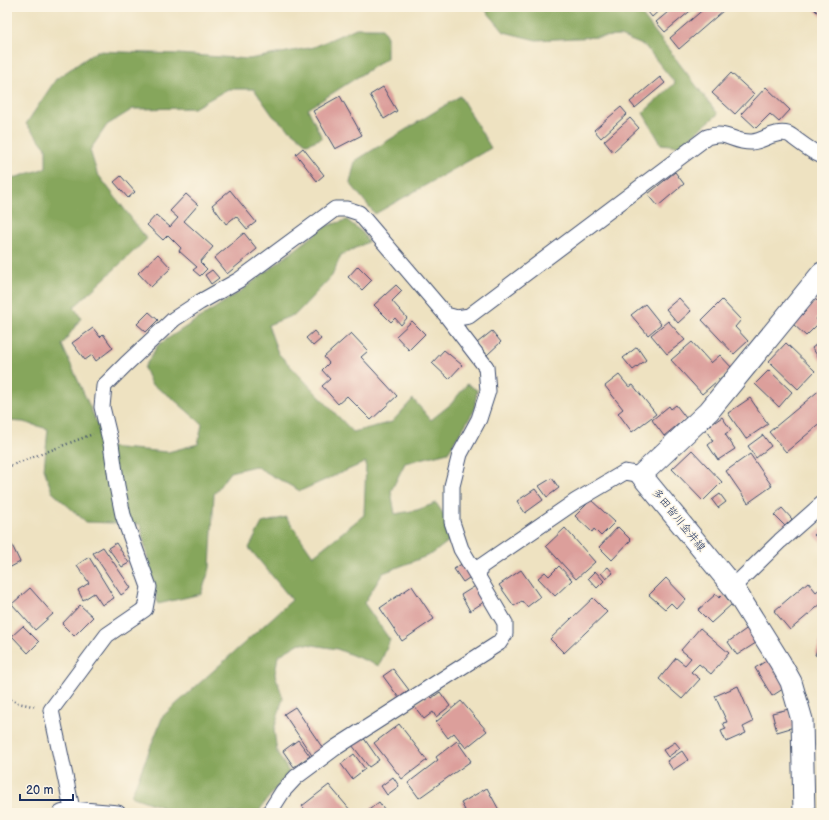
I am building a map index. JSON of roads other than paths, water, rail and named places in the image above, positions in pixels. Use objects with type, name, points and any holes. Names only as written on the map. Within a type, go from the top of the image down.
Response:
[{"type":"main road","points":[[642,475],[708,411],[822,273]]},
{"type":"main road","name":"多田皆川金井線","points":[[642,475],[733,588],[791,682],[802,720],[804,813]]},
{"type":"street","points":[[446,315],[457,318],[469,316],[707,137],[715,134],[723,134],[738,141],[749,142],[758,141],[774,134],[788,134],[814,153],[822,156]]},
{"type":"street","points":[[118,813],[67,811],[51,710],[107,635],[145,609],[148,587],[123,515],[111,444],[102,407],[104,386],[174,320],[200,302],[238,280],[335,210],[347,209],[359,213],[446,315],[486,367],[488,391],[479,419],[460,454],[452,486],[452,522],[462,550],[505,623],[505,634],[499,643],[335,748],[296,777],[283,791],[269,813]]},
{"type":"street","points":[[478,577],[480,567],[576,500],[625,472],[642,475]]},
{"type":"street","points":[[733,588],[780,541],[822,504]]}]
